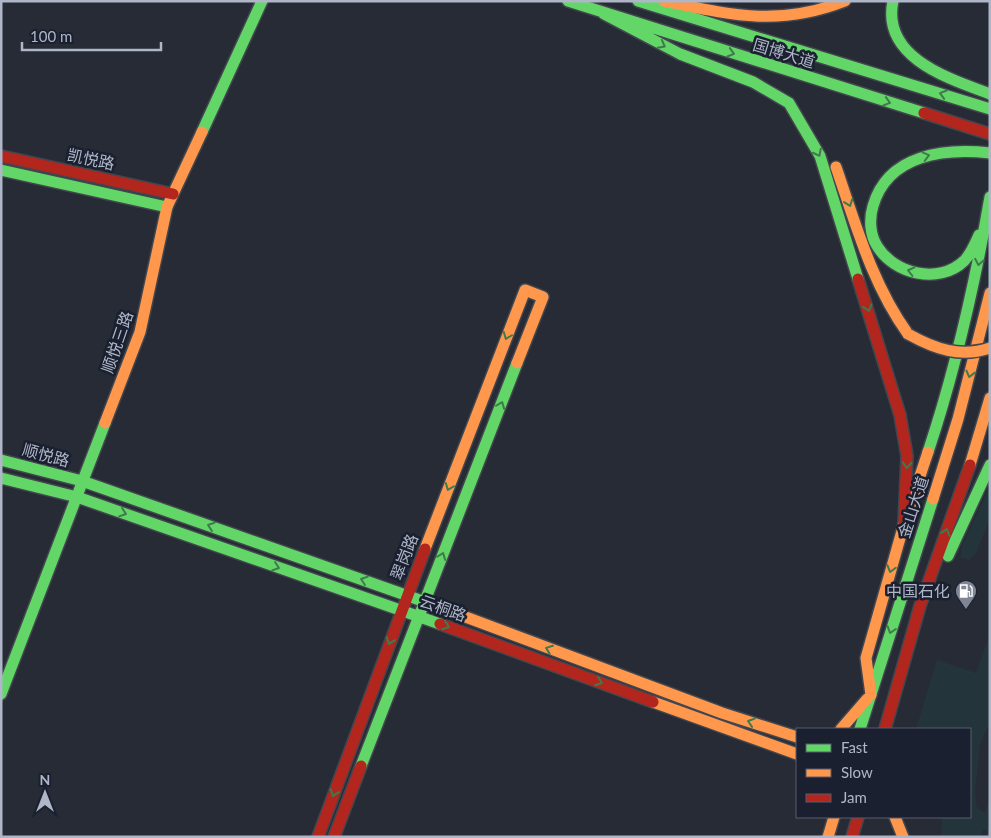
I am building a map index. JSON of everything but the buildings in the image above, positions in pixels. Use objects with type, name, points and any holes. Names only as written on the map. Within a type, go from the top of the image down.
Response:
[{"type":"main road","name":"顺悦三路","points":[[1,694],[140,332],[167,207],[262,1]]},
{"type":"main road","name":"国博大道","points":[[568,1],[604,14],[990,134]]},
{"type":"main road","name":"国博大道","points":[[638,1],[990,109]]},
{"type":"main road","points":[[664,1],[760,18],[798,18],[826,10],[845,1]]},
{"type":"main road","points":[[826,10],[836,1]]},
{"type":"main road","points":[[893,1],[894,29],[903,48],[915,59],[934,71],[990,94]]},
{"type":"main road","points":[[604,14],[680,54],[753,82],[789,103],[812,126],[830,151],[882,295],[894,316],[908,334],[945,353],[965,354],[990,348]]},
{"type":"main road","points":[[789,103],[820,156],[900,415],[907,456],[904,524]]},
{"type":"main road","points":[[986,222],[963,262],[946,271],[927,274],[905,270],[887,259],[876,244],[870,224],[872,206],[882,184],[899,166],[922,156],[948,151],[990,153]]},
{"type":"main road","name":"凯悦路","points":[[1,156],[173,194]]},
{"type":"main road","name":"凯悦路","points":[[1,170],[167,207]]},
{"type":"main road","points":[[842,728],[871,695],[866,658],[904,524],[944,405],[973,294],[990,196]]},
{"type":"main road","name":"翠岗路","points":[[318,837],[407,595],[525,290],[543,297],[425,602]]},
{"type":"main road","name":"金山大道","points":[[860,728],[958,419],[990,293]]},
{"type":"main road","points":[[885,728],[920,606],[983,427],[990,398]]},
{"type":"main road","name":"顺悦路","points":[[1,460],[82,481]]},
{"type":"main road","points":[[912,636],[990,465]]},
{"type":"main road","name":"顺悦路","points":[[1,478],[77,497]]},
{"type":"main road","name":"云桐路","points":[[82,481],[407,595],[704,707],[796,737]]},
{"type":"main road","name":"云桐路","points":[[77,497],[419,616],[796,754]]},
{"type":"main road","points":[[334,837],[425,602]]},
{"type":"main road","points":[[828,837],[834,818]]},
{"type":"main road","points":[[852,837],[858,818]]},
{"type":"main road","points":[[895,818],[903,837]]},
{"type":"shaded area","points":[[990,486],[990,518],[976,553],[969,560],[960,557],[962,546]]},
{"type":"shaded area","points":[[990,634],[990,722],[980,744],[975,792],[977,808],[985,813],[990,796],[990,837],[987,837],[987,830],[984,829],[979,837],[941,837],[942,818],[971,818],[971,728],[916,728],[937,660],[976,673]]},
{"type":"traffic: fast","points":[[202,132],[262,1]]},
{"type":"traffic: fast","points":[[568,1],[924,113]]},
{"type":"traffic: fast","points":[[638,1],[990,109]]},
{"type":"traffic: fast","points":[[893,1],[892,21],[897,37],[908,52],[939,73],[990,94]]},
{"type":"traffic: fast","points":[[604,14],[680,54],[753,82],[789,103],[820,156],[858,279]]},
{"type":"traffic: fast","points":[[979,235],[973,249],[964,261],[954,268],[942,273],[918,273],[894,264],[885,256],[873,237],[871,216],[880,189],[891,175],[905,165],[920,158],[937,154],[955,152],[990,153]]},
{"type":"traffic: fast","points":[[1,170],[167,207]]},
{"type":"traffic: fast","points":[[928,452],[964,325],[990,197]]},
{"type":"traffic: fast","points":[[361,766],[517,363]]},
{"type":"traffic: fast","points":[[1,694],[105,423]]},
{"type":"traffic: fast","points":[[1,460],[82,481],[431,604]]},
{"type":"traffic: fast","points":[[948,556],[990,465]]},
{"type":"traffic: fast","points":[[1,478],[77,497],[440,624]]},
{"type":"traffic: fast","points":[[860,728],[933,499]]},
{"type":"traffic: slow","points":[[664,1],[711,11],[755,16],[798,14],[845,1]]},
{"type":"traffic: slow","points":[[105,423],[140,332],[167,207],[202,132]]},
{"type":"traffic: slow","points":[[836,167],[858,232],[884,295],[908,334]]},
{"type":"traffic: slow","points":[[425,549],[525,290],[543,297],[517,363]]},
{"type":"traffic: slow","points":[[933,499],[958,419],[990,293]]},
{"type":"traffic: slow","points":[[908,334],[938,348],[958,352],[979,351],[990,348]]},
{"type":"traffic: slow","points":[[970,465],[990,398]]},
{"type":"traffic: slow","points":[[871,695],[866,658],[904,524],[928,452]]},
{"type":"traffic: slow","points":[[431,604],[722,713],[796,737]]},
{"type":"traffic: slow","points":[[842,728],[867,699]]},
{"type":"traffic: slow","points":[[653,702],[796,754]]},
{"type":"traffic: slow","points":[[828,837],[834,818]]},
{"type":"traffic: slow","points":[[895,818],[903,837]]},
{"type":"traffic: jam","points":[[924,113],[990,134]]},
{"type":"traffic: jam","points":[[1,156],[173,194]]},
{"type":"traffic: jam","points":[[858,279],[900,415],[907,456],[904,524]]},
{"type":"traffic: jam","points":[[885,728],[920,606],[970,465]]},
{"type":"traffic: jam","points":[[318,837],[425,549]]},
{"type":"traffic: jam","points":[[440,624],[653,702]]},
{"type":"traffic: jam","points":[[334,837],[361,766]]},
{"type":"traffic: jam","points":[[852,837],[858,818]]},
{"type":"place","name":"中国石化","points":[[966,610]]}]
